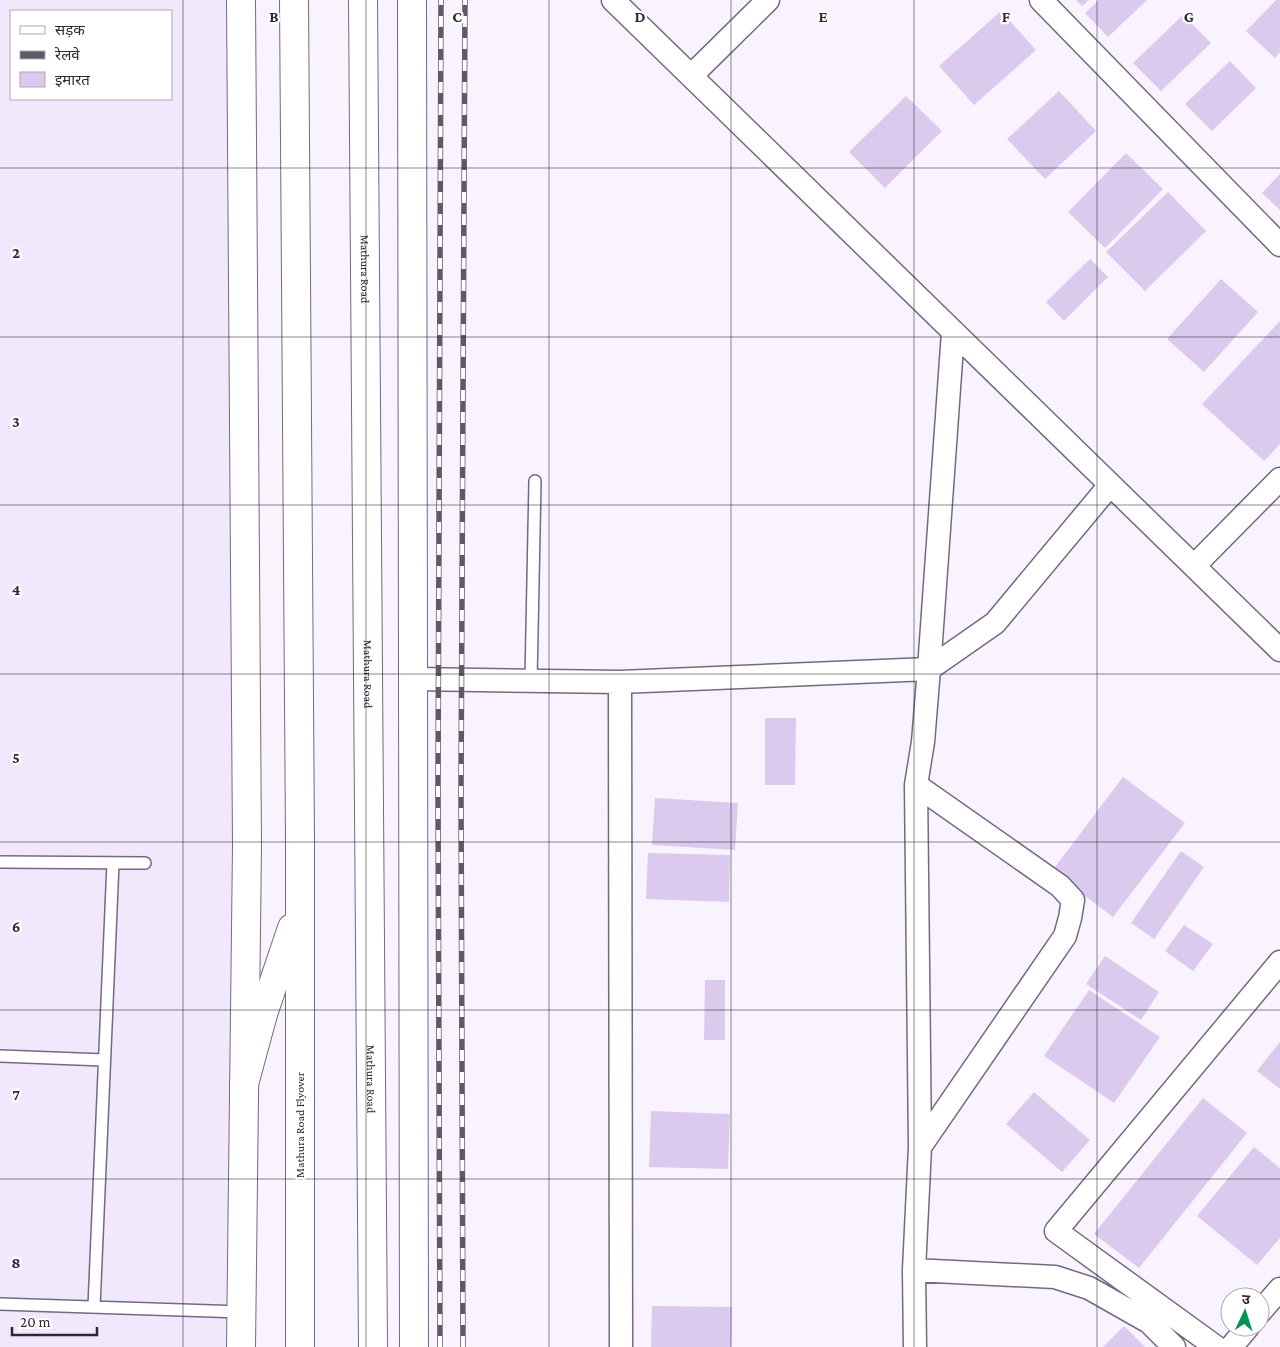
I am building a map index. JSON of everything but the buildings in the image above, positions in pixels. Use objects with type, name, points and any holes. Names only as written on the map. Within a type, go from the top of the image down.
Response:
[{"type":"main road","points":[[241,0],[247,846],[241,1347]]},
{"type":"main road","points":[[244,1084],[262,1014],[300,903],[294,0]]},
{"type":"main road","name":"Mathura Road","points":[[363,0],[373,1347]]},
{"type":"main road","points":[[412,0],[414,1347]]},
{"type":"main road","name":"Mathura Road Flyover","points":[[300,903],[300,1347]]},
{"type":"street","points":[[613,0],[1280,650]]},
{"type":"street","points":[[691,76],[768,0]]},
{"type":"street","points":[[1041,0],[1280,245]]},
{"type":"street","points":[[915,1347],[914,1270],[920,1148],[916,785],[923,742],[929,669],[953,332]]},
{"type":"street","points":[[1194,566],[1280,479]]},
{"type":"street","points":[[413,679],[620,682],[929,669],[995,623],[1110,485]]},
{"type":"street","points":[[620,682],[621,1347]]},
{"type":"street","points":[[916,785],[1060,886],[1073,900],[1065,936],[920,1148]]},
{"type":"street","points":[[1216,1347],[1056,1231],[1280,962]]},
{"type":"street","points":[[914,1270],[1055,1277],[1089,1288],[1148,1322],[1174,1347]]},
{"type":"street","points":[[1270,1300],[1280,1289]]},
{"type":"street","points":[[1231,1347],[1240,1337]]},
{"type":"lane","points":[[530,681],[535,481]]},
{"type":"lane","points":[[0,862],[145,863]]},
{"type":"lane","points":[[94,1307],[113,863]]},
{"type":"lane","points":[[0,1056],[104,1060]]},
{"type":"lane","points":[[0,1304],[242,1312]]},
{"type":"shaded area","points":[[0,0],[247,0],[250,1347],[0,1347]]},
{"type":"railway","points":[[440,1347],[438,790],[441,0]]},
{"type":"railway","points":[[463,1347],[461,790],[465,0]]}]
